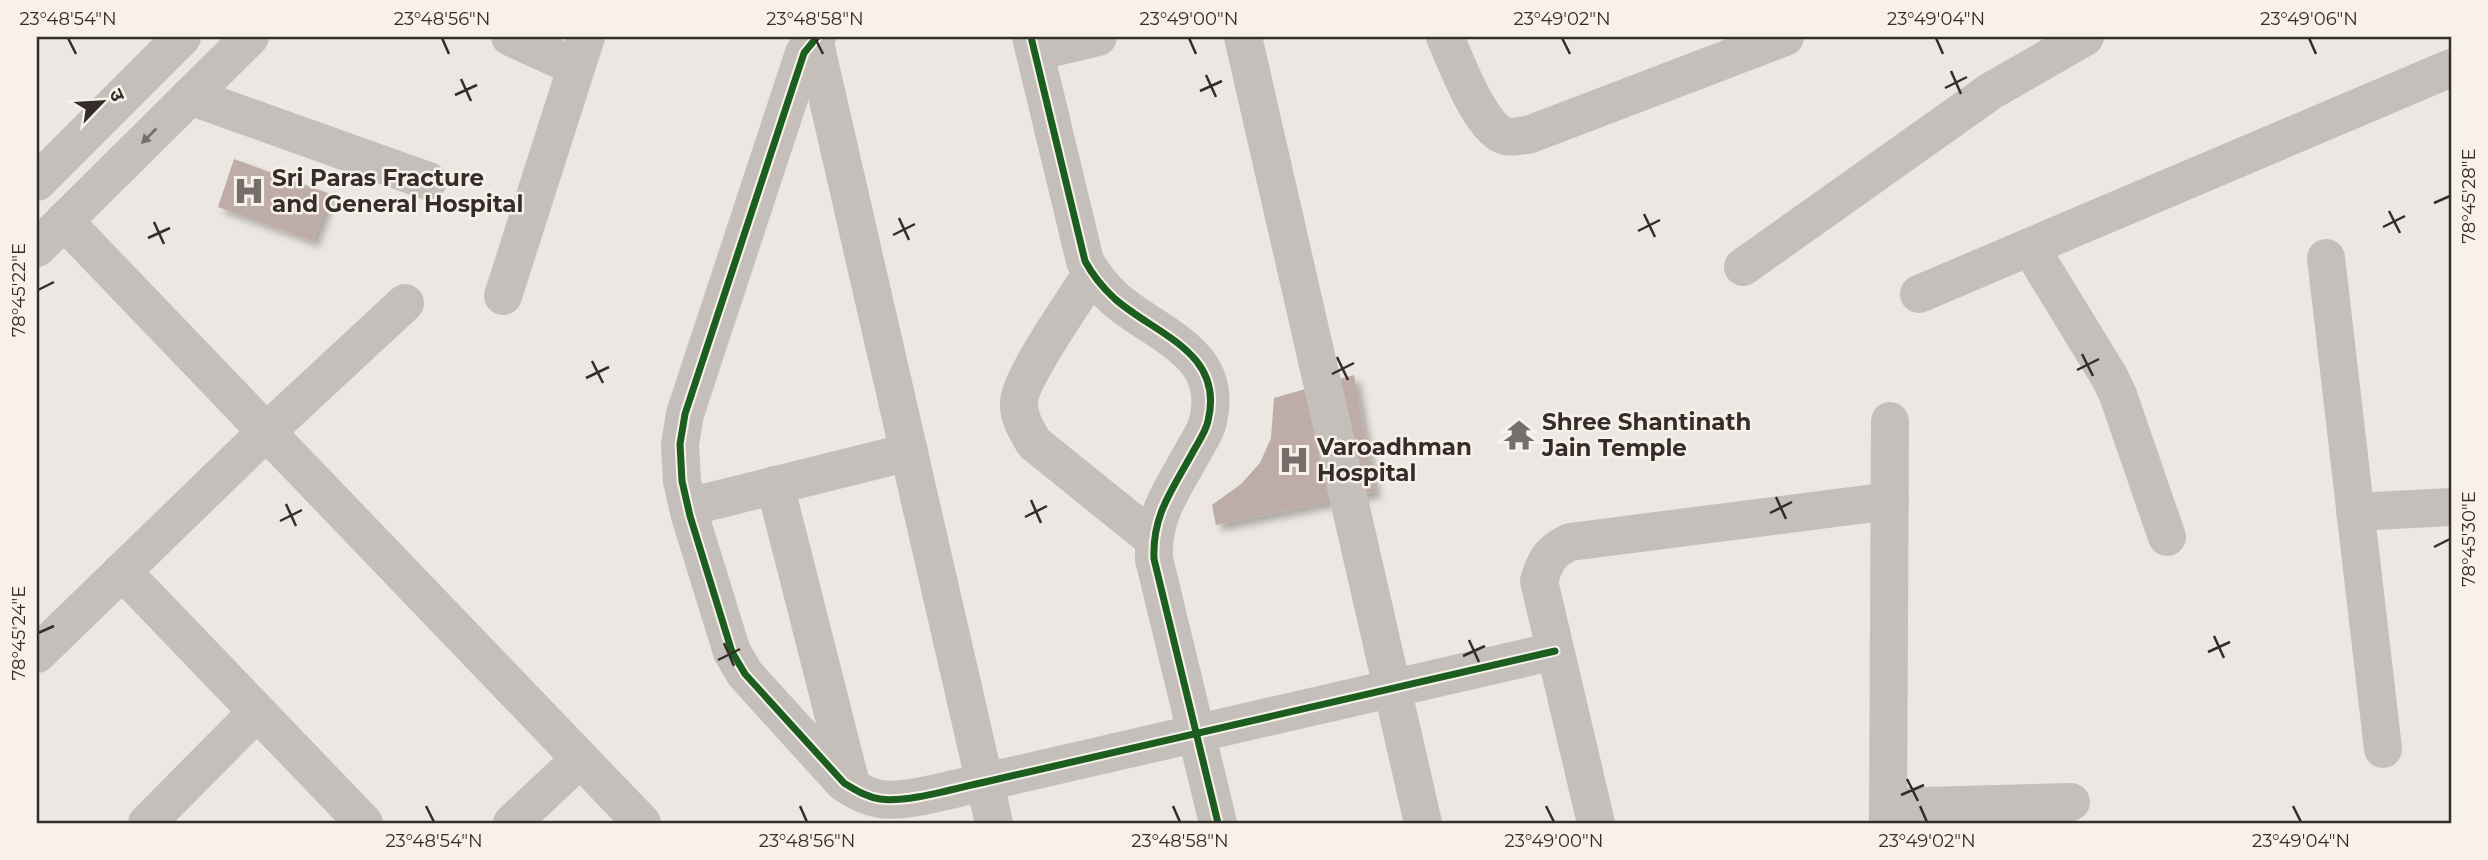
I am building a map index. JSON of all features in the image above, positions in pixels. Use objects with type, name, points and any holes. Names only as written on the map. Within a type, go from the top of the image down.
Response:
[{"type":"street","points":[[37,182],[183,37]]},
{"type":"street","points":[[37,248],[250,37]]},
{"type":"street","points":[[503,296],[581,52],[510,37]]},
{"type":"street","points":[[1098,37],[1033,45],[1085,261],[1092,273],[1117,300],[1185,348],[1203,368],[1212,396],[1208,424],[1158,518],[1153,539],[1154,559],[1218,823]]},
{"type":"street","points":[[1243,37],[1423,823]]},
{"type":"street","points":[[1445,37],[1480,112],[1491,126],[1505,136],[1528,135],[1785,37]]},
{"type":"street","points":[[1743,267],[1991,91],[2085,37]]},
{"type":"street","points":[[815,38],[804,53],[685,414],[680,444],[682,481],[688,507],[732,652],[745,674],[844,783],[877,799],[895,800],[985,782],[1555,651]]},
{"type":"street","points":[[815,38],[994,823]]},
{"type":"street","points":[[1919,294],[2451,68]]},
{"type":"street","points":[[191,96],[428,181]]},
{"type":"street","points":[[64,221],[642,823]]},
{"type":"street","points":[[2030,247],[2110,378],[2167,537]]},
{"type":"street","points":[[2326,258],[2383,749]]},
{"type":"street","points":[[1092,273],[1026,379],[1019,402],[1023,423],[1034,443],[1153,539]]},
{"type":"street","points":[[37,654],[266,432],[405,303]]},
{"type":"street","points":[[1891,421],[1888,815],[2071,802]]},
{"type":"street","points":[[688,507],[909,452]]},
{"type":"street","points":[[775,485],[852,788]]},
{"type":"street","points":[[1596,823],[1539,581],[1545,561],[1556,548],[1570,542],[1890,501]]},
{"type":"street","points":[[2356,512],[2451,508]]},
{"type":"street","points":[[122,571],[364,823]]},
{"type":"street","points":[[147,823],[257,712]]},
{"type":"street","points":[[512,823],[580,759]]},
{"type":"building","points":[[234,159],[330,194],[313,241],[218,207]]},
{"type":"building","points":[[1354,375],[1375,492],[1216,525],[1212,505],[1241,484],[1260,463],[1271,438],[1274,398]]},
{"type":"cycle path","points":[[817,37],[804,53],[685,414],[680,444],[682,481],[690,516],[732,652],[745,674],[844,783],[880,799],[918,797],[1555,651]]},
{"type":"cycle path","points":[[1031,37],[1085,261],[1110,295],[1167,335],[1197,362],[1206,378],[1211,397],[1207,425],[1160,515],[1156,528],[1154,559],[1218,823]]},
{"type":"place","name":"Sri Paras Fracture and General Hospital","points":[[249,191]]},
{"type":"place","name":"Shree Shantinath Jain Temple","points":[[1519,435]]},
{"type":"place","name":"Varoadhman Hospital","points":[[1294,460]]}]
